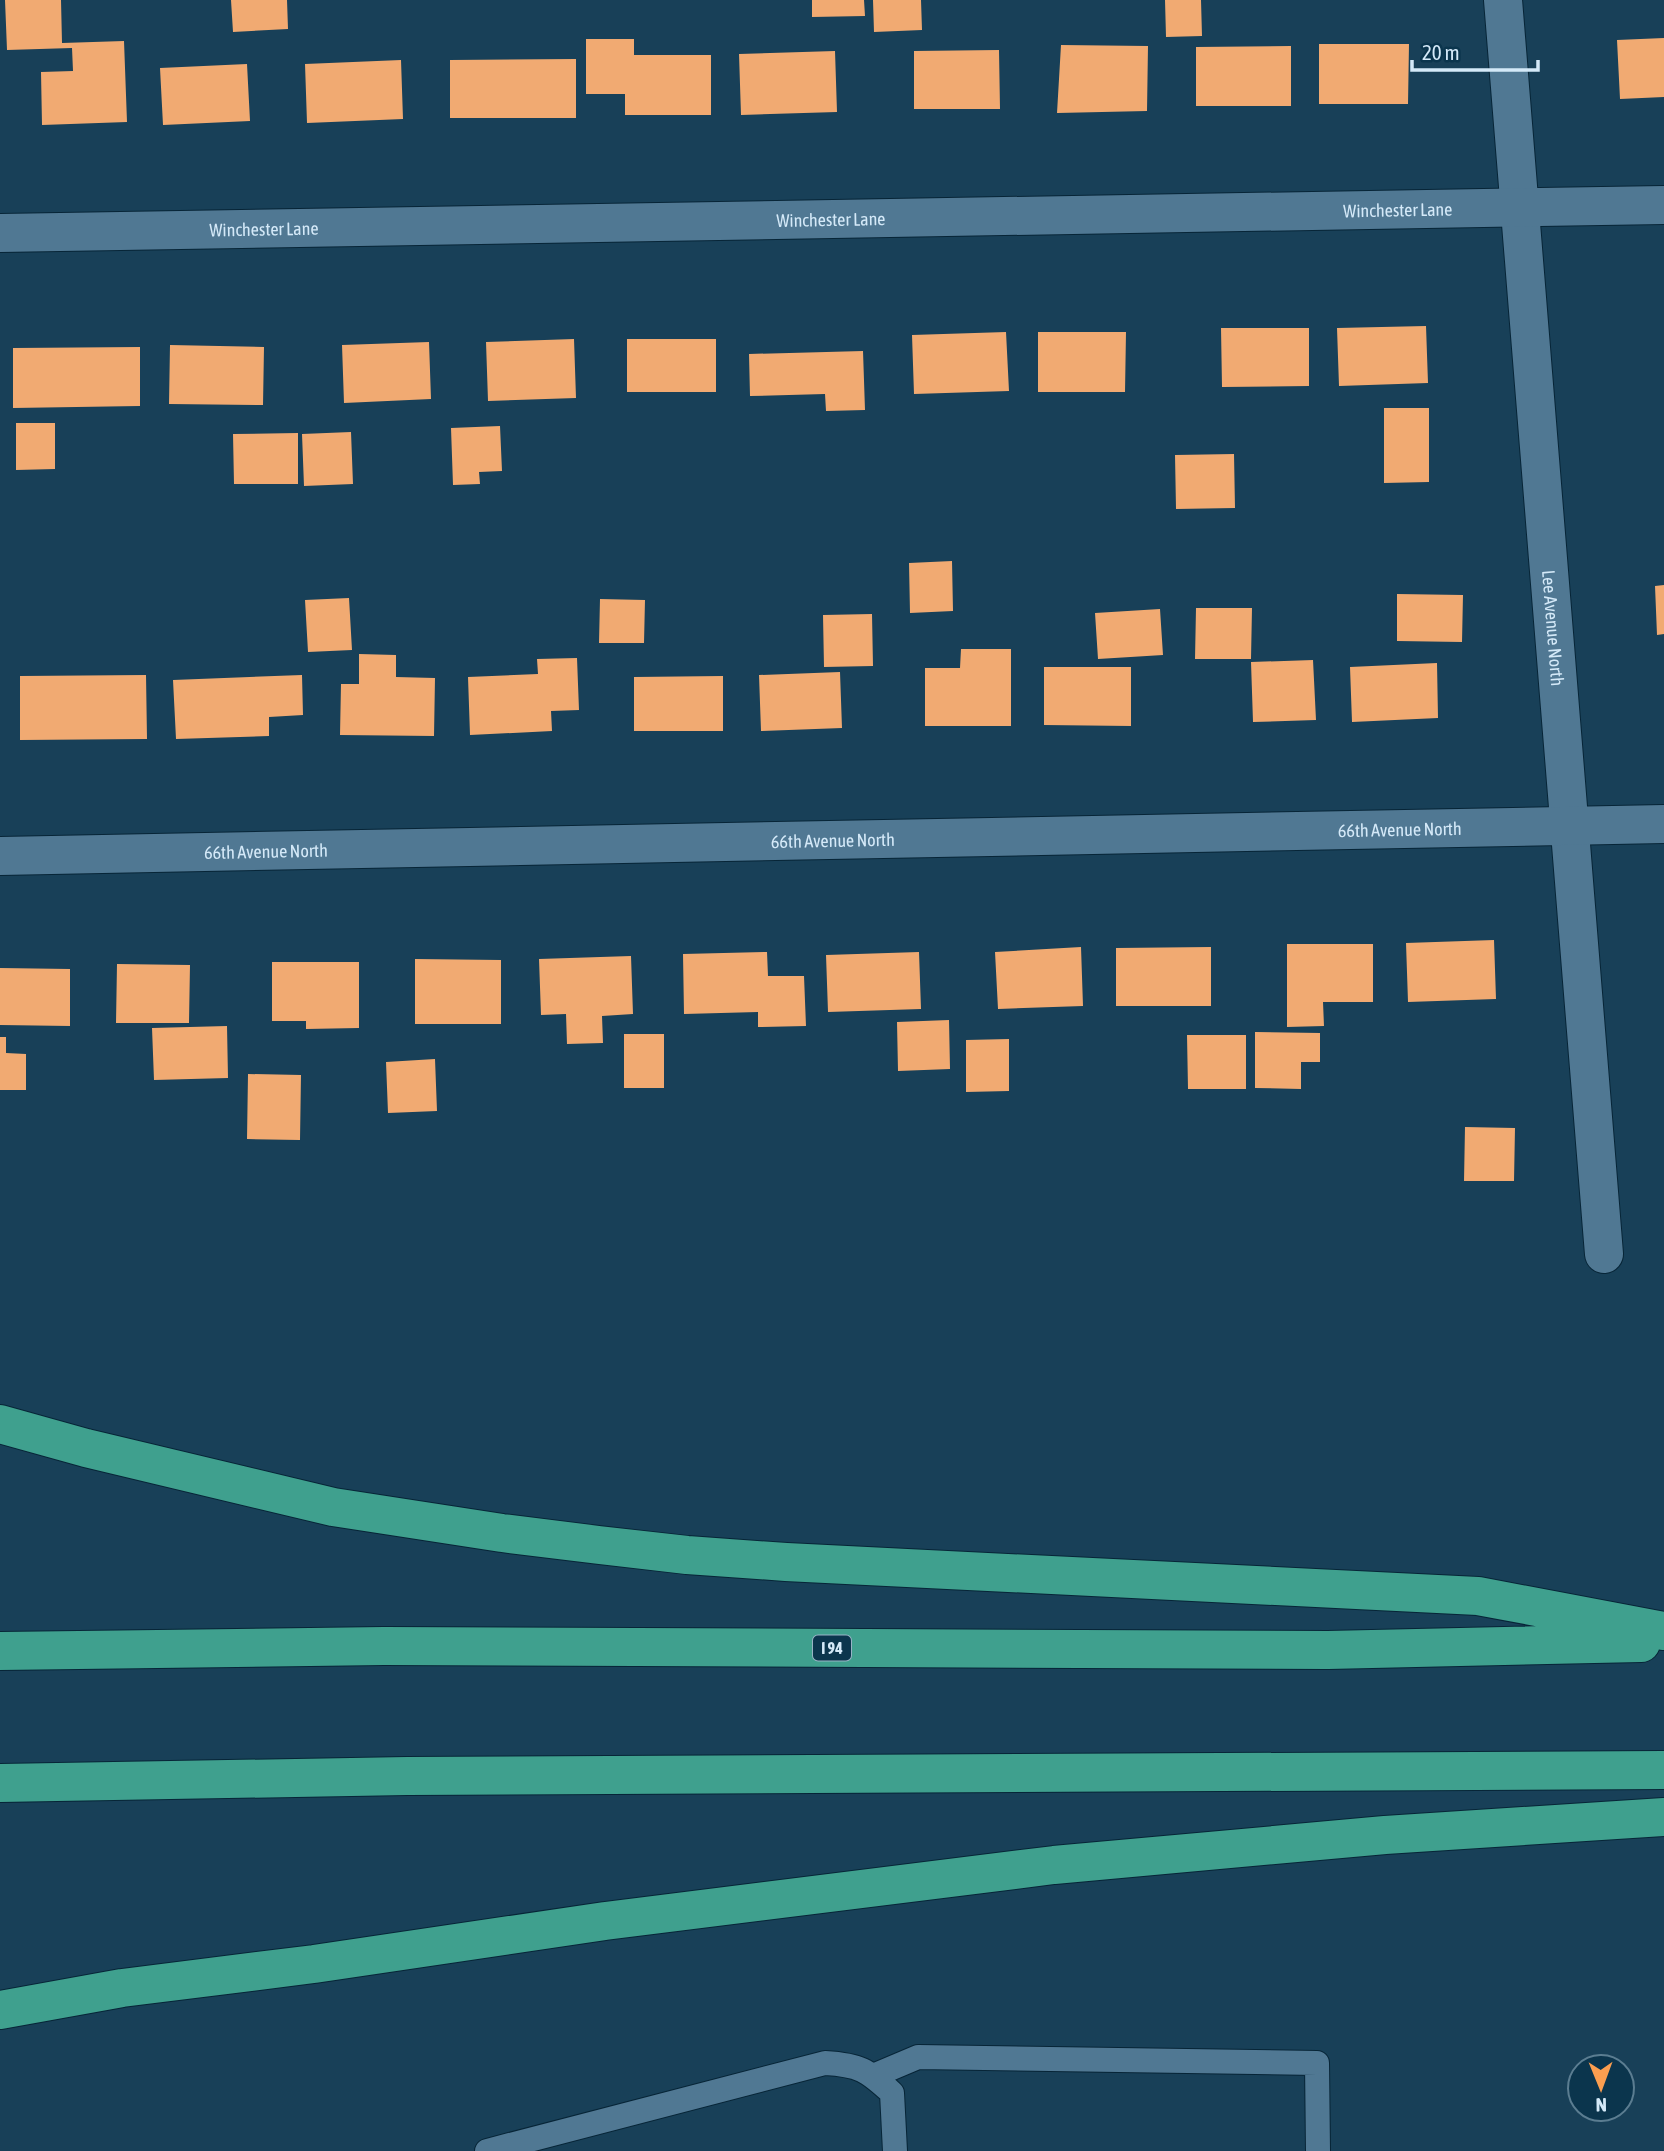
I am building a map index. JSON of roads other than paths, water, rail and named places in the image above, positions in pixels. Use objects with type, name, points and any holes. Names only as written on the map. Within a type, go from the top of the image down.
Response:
[{"type":"highway","points":[[0,1424],[86,1448],[321,1505],[502,1533],[687,1555],[786,1562],[1478,1596],[1664,1631]]},
{"type":"highway","name":"I 94","points":[[0,1651],[384,1646],[1328,1650],[1664,1643]]},
{"type":"highway","points":[[0,1783],[421,1776],[1664,1770]]},
{"type":"highway","points":[[0,2010],[122,1988],[328,1962],[605,1921],[1054,1865],[1385,1835],[1664,1817]]},
{"type":"street","name":"Lee Avenue North","points":[[1503,0],[1604,1254]]},
{"type":"street","name":"Winchester Lane","points":[[0,233],[1664,205]]},
{"type":"street","name":"66th Avenue North","points":[[0,856],[1664,824]]},
{"type":"lane","points":[[873,2076],[918,2057],[1317,2063],[1318,2151]]},
{"type":"lane","points":[[487,2151],[825,2063],[851,2064],[873,2076],[892,2093],[895,2151]]}]
